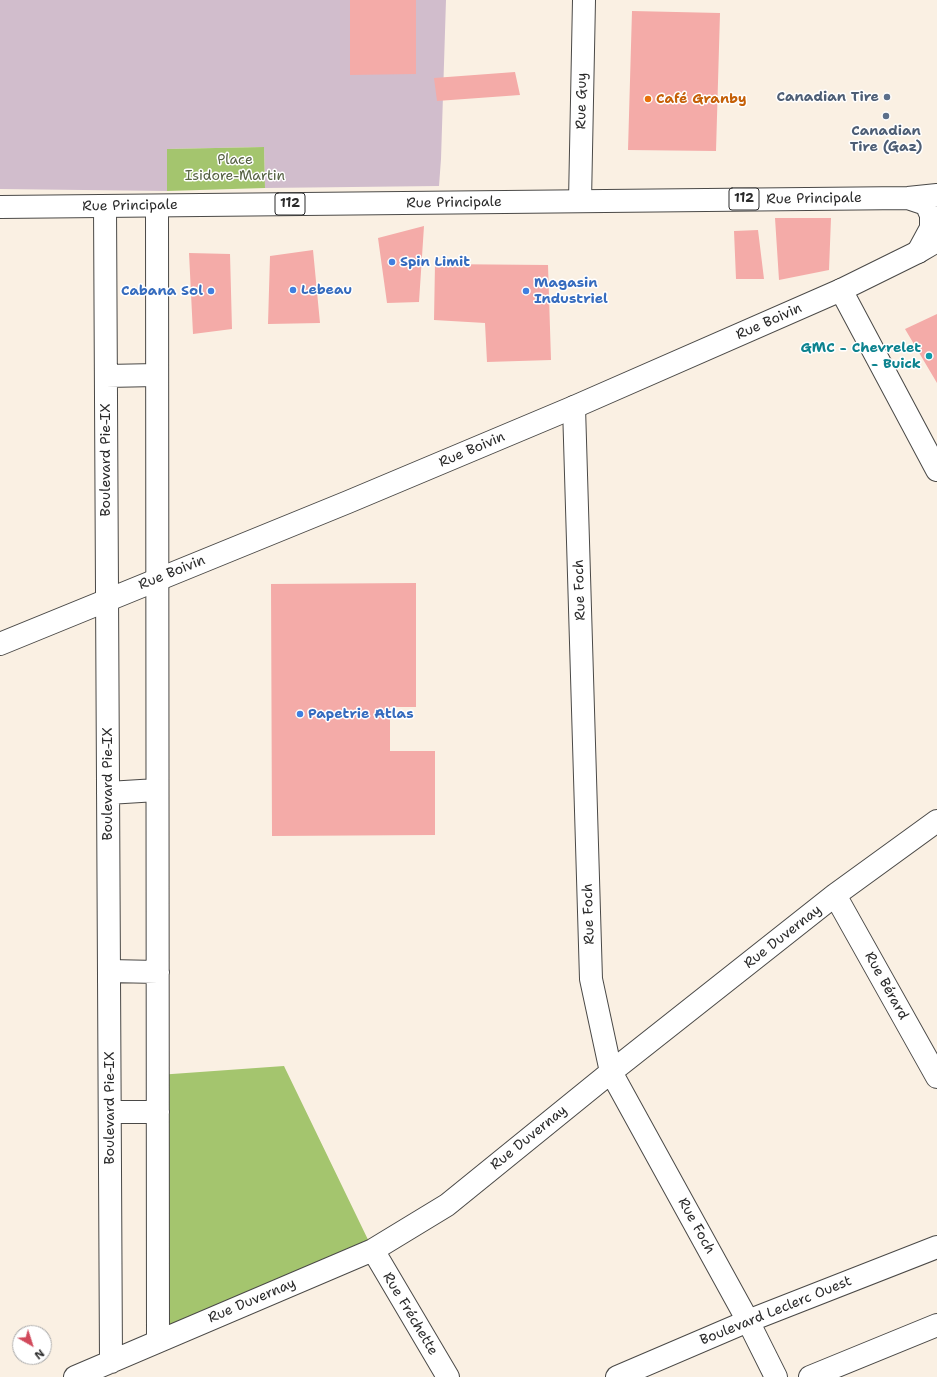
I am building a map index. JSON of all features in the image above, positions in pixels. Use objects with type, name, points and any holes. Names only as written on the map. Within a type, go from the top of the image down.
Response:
[{"type":"street","name":"Rue Guy","points":[[580,201],[584,0]]},
{"type":"street","name":"Rue Principale","points":[[0,207],[908,198],[937,195]]},
{"type":"street","name":"Rue Principale","points":[[908,198],[937,201]]},
{"type":"street","points":[[908,198],[926,204],[931,214],[931,228],[918,252]]},
{"type":"street","name":"Boulevard Pie-IX","points":[[105,206],[111,1362]]},
{"type":"street","points":[[157,206],[158,1341]]},
{"type":"street","name":"Rue Boivin","points":[[0,644],[348,502],[574,407],[841,290],[937,241]]},
{"type":"street","points":[[841,290],[937,470]]},
{"type":"street","points":[[106,376],[157,375]]},
{"type":"street","name":"Rue Foch","points":[[574,407],[591,979],[611,1072],[748,1321],[776,1377]]},
{"type":"street","points":[[108,793],[158,790]]},
{"type":"street","name":"Rue Duvernay","points":[[75,1377],[373,1250],[447,1205],[611,1072],[836,895],[937,821]]},
{"type":"street","name":"Rue Bérard","points":[[836,895],[937,1077]]},
{"type":"street","points":[[109,971],[158,972]]},
{"type":"street","points":[[110,1112],[158,1112]]},
{"type":"street","name":"Boulevard Leclerc Ouest","points":[[617,1377],[748,1321],[937,1247]]},
{"type":"street","name":"Rue Fréchette","points":[[373,1250],[448,1377]]},
{"type":"street","points":[[810,1377],[937,1325]]},
{"type":"shaded area","points":[[0,0],[446,0],[439,186],[265,188],[264,147],[167,149],[167,191],[0,189]]},
{"type":"green space","name":"Place Isidore-Martin","points":[[264,147],[265,188],[167,191],[167,149]]},
{"type":"green space","points":[[284,1066],[373,1250],[158,1341],[158,1075]]},
{"type":"building","points":[[350,0],[416,0],[416,74],[350,75]]},
{"type":"building","points":[[632,11],[720,13],[716,151],[628,150]]},
{"type":"building","points":[[515,72],[520,95],[437,101],[434,78]]},
{"type":"building","points":[[775,218],[831,218],[829,270],[779,280]]},
{"type":"building","points":[[424,226],[419,302],[387,303],[378,238]]},
{"type":"building","points":[[758,230],[764,279],[736,279],[734,231]]},
{"type":"building","name":"Lebeau","points":[[313,250],[320,323],[268,324],[270,256]]},
{"type":"building","name":"Cabana Sol","points":[[189,253],[230,254],[232,329],[193,334]]},
{"type":"building","points":[[435,264],[548,265],[551,360],[487,362],[485,323],[434,320]]},
{"type":"building","name":"GMC - Chevrelet - Buick","points":[[937,314],[937,383],[905,329]]},
{"type":"building","points":[[416,583],[416,707],[390,707],[390,751],[435,751],[435,835],[272,836],[271,584]]},
{"type":"place","name":"Canadian Tire","points":[[887,97]]},
{"type":"place","name":"Café Granby","points":[[648,99]]},
{"type":"place","name":"Canadian Tire (Gaz)","points":[[886,116]]},
{"type":"place","name":"Spin Limit","points":[[392,262]]},
{"type":"place","name":"Lebeau","points":[[293,290]]},
{"type":"place","name":"Cabana Sol","points":[[211,291]]},
{"type":"place","name":"Magasin Industriel","points":[[526,291]]},
{"type":"place","name":"GMC - Chevrelet - Buick","points":[[929,356]]},
{"type":"place","name":"Papetrie Atlas","points":[[300,714]]}]
